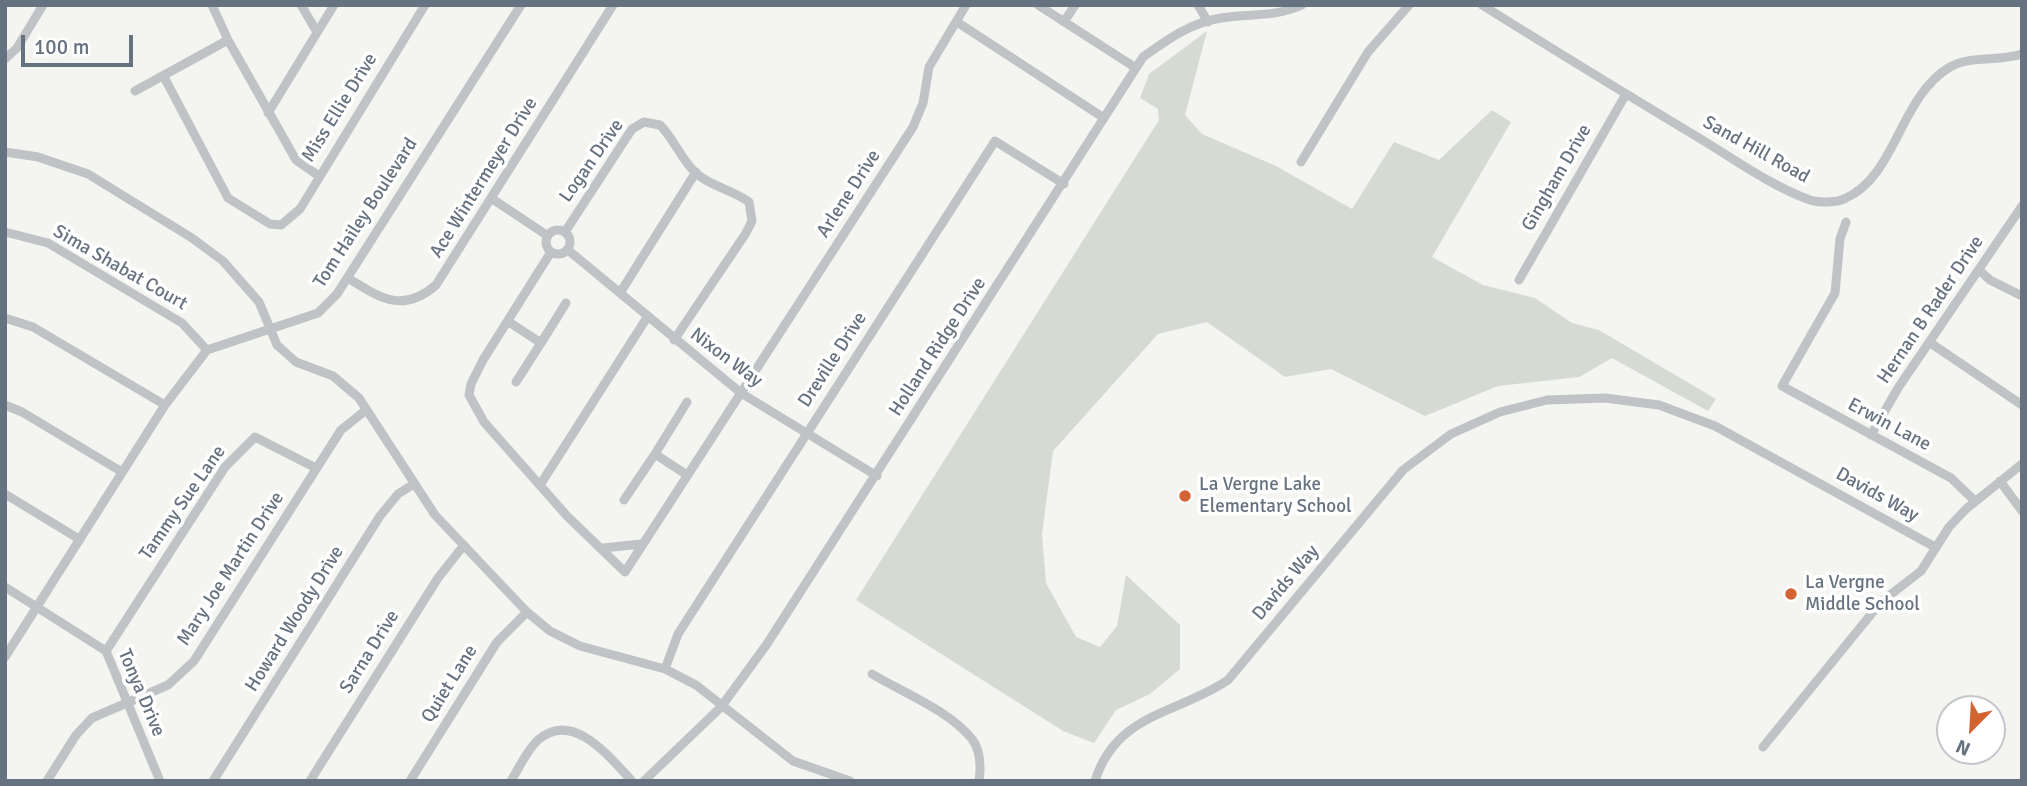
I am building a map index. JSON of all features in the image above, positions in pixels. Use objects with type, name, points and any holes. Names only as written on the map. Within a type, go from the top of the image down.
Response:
[{"type":"street","points":[[5,59],[17,48],[43,5]]},
{"type":"street","points":[[212,5],[228,40],[296,160],[318,176]]},
{"type":"street","points":[[301,5],[317,33]]},
{"type":"street","points":[[268,113],[334,5]]},
{"type":"street","name":"Miss Ellie Drive","points":[[164,77],[228,198],[270,223],[281,225],[300,209],[425,5]]},
{"type":"street","name":"Tom Hailey Boulevard","points":[[207,350],[318,313],[348,278],[521,5]]},
{"type":"street","name":"Ace Wintermeyer Drive","points":[[348,278],[392,301],[406,301],[424,296],[436,285],[614,5]]},
{"type":"street","name":"Arlene Drive","points":[[603,548],[625,572],[913,127],[923,103],[929,67],[967,5]]},
{"type":"street","points":[[1038,5],[1136,68]]},
{"type":"street","points":[[1064,22],[1075,5]]},
{"type":"street","points":[[1198,5],[1208,22]]},
{"type":"street","name":"Holland Ridge Drive","points":[[644,781],[721,707],[767,644],[1143,57],[1184,28],[1222,18],[1282,14],[1302,5]]},
{"type":"street","points":[[1301,162],[1368,52],[1409,5]]},
{"type":"street","name":"Sand Hill Road","points":[[1482,5],[1755,172],[1812,201],[1829,202],[1846,198],[1868,181],[1916,100],[1933,80],[1951,67],[1969,60],[2003,60],[2022,54]]},
{"type":"street","points":[[957,22],[1104,118]]},
{"type":"street","points":[[135,91],[228,40]]},
{"type":"street","name":"Gingham Drive","points":[[1518,280],[1626,94]]},
{"type":"street","name":"Logan Drive","points":[[565,232],[632,128],[644,122],[660,125],[696,172],[749,202],[752,221],[746,233],[674,340]]},
{"type":"street","name":"Dreville Drive","points":[[665,669],[678,634],[995,141],[1063,184]]},
{"type":"street","points":[[5,152],[38,157],[88,174],[192,238],[223,261],[260,302],[277,345],[296,362],[332,376],[359,398],[435,515],[527,612],[550,631],[580,646],[665,669],[696,685],[793,761],[850,781]]},
{"type":"street","points":[[620,293],[696,172]]},
{"type":"street","points":[[491,198],[548,236]]},
{"type":"street","name":"Hernan B Rader Drive","points":[[1871,435],[1929,342],[2022,206]]},
{"type":"street","name":"Erwin Lane","points":[[1846,222],[1840,239],[1835,293],[1782,386],[1951,478],[1975,501]]},
{"type":"street","points":[[555,230],[565,232],[571,240],[568,250],[559,254],[551,252],[546,245],[548,236],[555,230]]},
{"type":"street","name":"Sima Shabat Court","points":[[5,232],[48,243],[182,323],[207,350]]},
{"type":"street","name":"Nixon Way","points":[[568,250],[741,393],[877,476]]},
{"type":"street","points":[[551,252],[483,360],[471,384],[469,395],[484,422],[567,516],[603,548],[641,544]]},
{"type":"street","points":[[1979,270],[1990,280],[2022,296]]},
{"type":"street","points":[[516,382],[566,303]]},
{"type":"street","points":[[540,485],[648,316]]},
{"type":"street","points":[[5,318],[33,327],[164,405]]},
{"type":"street","points":[[509,322],[541,343]]},
{"type":"street","points":[[1929,342],[2022,405]]},
{"type":"street","points":[[5,657],[164,405],[207,350]]},
{"type":"street","name":"Davids Way","points":[[1095,781],[1118,738],[1147,717],[1204,697],[1228,680],[1403,470],[1451,434],[1500,412],[1547,400],[1605,398],[1659,405],[1715,426],[1935,547]]},
{"type":"street","points":[[624,500],[687,402]]},
{"type":"street","points":[[5,405],[22,412],[122,472]]},
{"type":"street","name":"Mary Joe Martin Drive","points":[[47,781],[76,736],[92,718],[168,685],[194,661],[341,430],[366,410]]},
{"type":"street","name":"Tammy Sue Lane","points":[[106,651],[225,467],[255,437],[316,468]]},
{"type":"street","points":[[655,454],[687,475]]},
{"type":"street","points":[[1763,747],[1881,601],[1921,571],[1949,527],[1975,501],[2022,464]]},
{"type":"street","points":[[2000,481],[2022,511]]},
{"type":"street","name":"Howard Woody Drive","points":[[213,781],[380,516],[398,494],[414,484]]},
{"type":"street","points":[[5,494],[79,539]]},
{"type":"street","name":"Sarna Drive","points":[[310,781],[438,578],[464,545]]},
{"type":"street","name":"Tonya Drive","points":[[5,587],[106,651],[160,781]]},
{"type":"street","name":"Quiet Lane","points":[[410,781],[497,642],[527,612]]},
{"type":"street","points":[[872,674],[952,721],[974,741],[981,764],[979,781]]},
{"type":"street","points":[[511,781],[536,741],[553,731],[564,730],[574,731],[593,742],[632,781]]},
{"type":"shaded area","points":[[1207,31],[1185,115],[1202,134],[1276,166],[1352,209],[1394,142],[1439,160],[1492,110],[1511,122],[1432,257],[1483,285],[1535,298],[1572,323],[1599,330],[1716,399],[1708,411],[1612,358],[1579,377],[1498,386],[1425,416],[1331,369],[1285,377],[1207,322],[1158,334],[1053,451],[1042,534],[1046,583],[1076,637],[1100,647],[1117,626],[1126,575],[1180,625],[1180,669],[1150,694],[1116,710],[1094,743],[1063,731],[856,600],[1159,120],[1158,109],[1140,98],[1149,74]]},
{"type":"place","name":"La Vergne Lake Elementary School","points":[[1185,496]]},
{"type":"place","name":"La Vergne Middle School","points":[[1791,594]]}]
